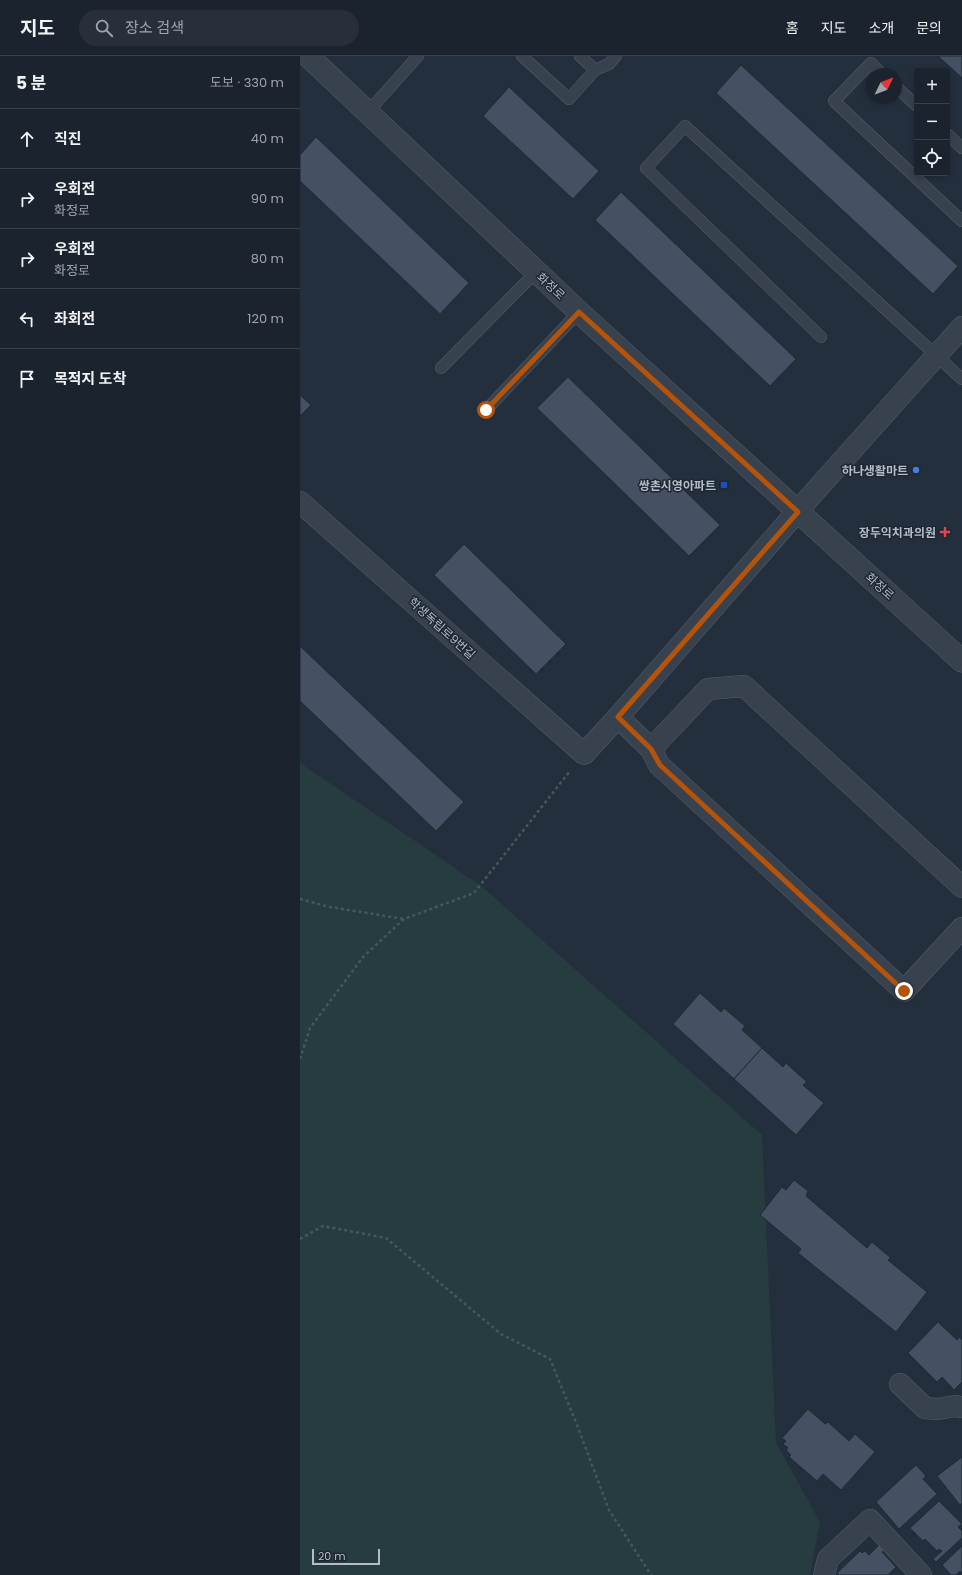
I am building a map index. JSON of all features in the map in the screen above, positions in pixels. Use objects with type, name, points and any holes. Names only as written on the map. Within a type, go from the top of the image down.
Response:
[{"type":"street","points":[[300,64],[307,56]]},
{"type":"street","name":"화정로","points":[[307,56],[579,312],[962,661]]},
{"type":"street","points":[[584,754],[962,326]]},
{"type":"street","name":"학생독립로9번길","points":[[300,502],[584,754]]},
{"type":"street","points":[[651,749],[708,689],[744,686],[962,887]]},
{"type":"street","points":[[618,717],[651,749],[660,765],[904,991],[962,928]]},
{"type":"street","points":[[900,1384],[925,1408],[938,1409],[955,1406],[962,1407]]},
{"type":"street","points":[[824,1575],[828,1559],[870,1520],[921,1575]]},
{"type":"lane","points":[[367,112],[418,56]]},
{"type":"lane","points":[[522,56],[569,99],[595,70],[609,64],[616,56]]},
{"type":"lane","points":[[580,56],[595,70]]},
{"type":"lane","points":[[866,68],[871,63],[876,68]]},
{"type":"lane","points":[[866,68],[834,101],[962,221]]},
{"type":"lane","points":[[902,92],[915,104]]},
{"type":"lane","points":[[821,337],[646,168],[685,126],[962,379]]},
{"type":"lane","points":[[950,137],[962,148]]},
{"type":"lane","points":[[441,368],[536,272]]},
{"type":"lane","points":[[486,410],[579,312]]},
{"type":"path","points":[[300,1059],[310,1028],[363,957],[404,919],[474,893],[584,754]]},
{"type":"path","points":[[300,899],[330,907],[404,919]]},
{"type":"path","points":[[300,1239],[323,1226],[386,1238],[501,1334],[550,1359],[610,1510],[652,1575]]},
{"type":"green space","points":[[300,763],[480,885],[762,1135],[776,1443],[820,1522],[810,1575],[300,1575]]},
{"type":"building","points":[[938,56],[962,56],[962,78]]},
{"type":"building","points":[[741,65],[958,266],[933,294],[716,93]]},
{"type":"building","points":[[509,87],[599,171],[573,199],[483,116]]},
{"type":"building","points":[[316,137],[469,283],[440,314],[300,181],[300,155]]},
{"type":"building","points":[[621,192],[796,359],[770,386],[595,220]]},
{"type":"building","points":[[568,377],[720,525],[689,556],[537,408]]},
{"type":"building","points":[[300,395],[311,405],[300,416]]},
{"type":"building","points":[[464,544],[566,644],[536,674],[434,575]]},
{"type":"building","points":[[300,646],[464,802],[436,831],[300,701]]},
{"type":"building","points":[[700,993],[721,1012],[724,1008],[745,1026],[742,1030],[762,1048],[734,1079],[673,1024]]},
{"type":"building","points":[[762,1048],[783,1067],[786,1063],[807,1082],[803,1085],[824,1103],[796,1135],[734,1079]]},
{"type":"building","points":[[794,1180],[808,1191],[806,1196],[867,1248],[872,1242],[891,1258],[888,1260],[927,1292],[896,1332],[798,1253],[801,1249],[760,1215],[782,1187],[786,1190]]},
{"type":"building","points":[[938,1322],[957,1340],[959,1337],[962,1340],[962,1382],[954,1390],[942,1377],[937,1382],[908,1353]]},
{"type":"building","points":[[808,1409],[825,1424],[828,1422],[849,1441],[855,1434],[875,1452],[841,1490],[823,1474],[817,1481],[789,1457],[791,1455],[786,1450],[788,1448],[783,1444],[786,1441],[782,1438]]},
{"type":"building","points":[[962,1457],[962,1503],[960,1505],[937,1476]]},
{"type":"building","points":[[916,1465],[926,1476],[923,1479],[937,1494],[899,1529],[876,1502]]},
{"type":"building","points":[[939,1501],[962,1524],[958,1527],[962,1531],[962,1538],[936,1562],[933,1559],[942,1551],[939,1549],[937,1551],[925,1539],[923,1541],[910,1528]]},
{"type":"building","points":[[879,1545],[884,1551],[882,1552],[896,1567],[888,1575],[839,1575],[837,1573],[860,1551],[862,1553],[865,1551],[869,1555]]},
{"type":"building","points":[[962,1546],[962,1574],[960,1571],[956,1575],[951,1575],[942,1565]]},
{"type":"place","name":"하나생활마트","points":[[916,470]]},
{"type":"place","name":"쌍촌시영아파트","points":[[724,485]]},
{"type":"place","name":"장두익치과의원","points":[[945,532]]},
{"type":"route","points":[[486,410],[579,312],[798,512],[618,717],[651,749],[660,765],[904,991]]}]
